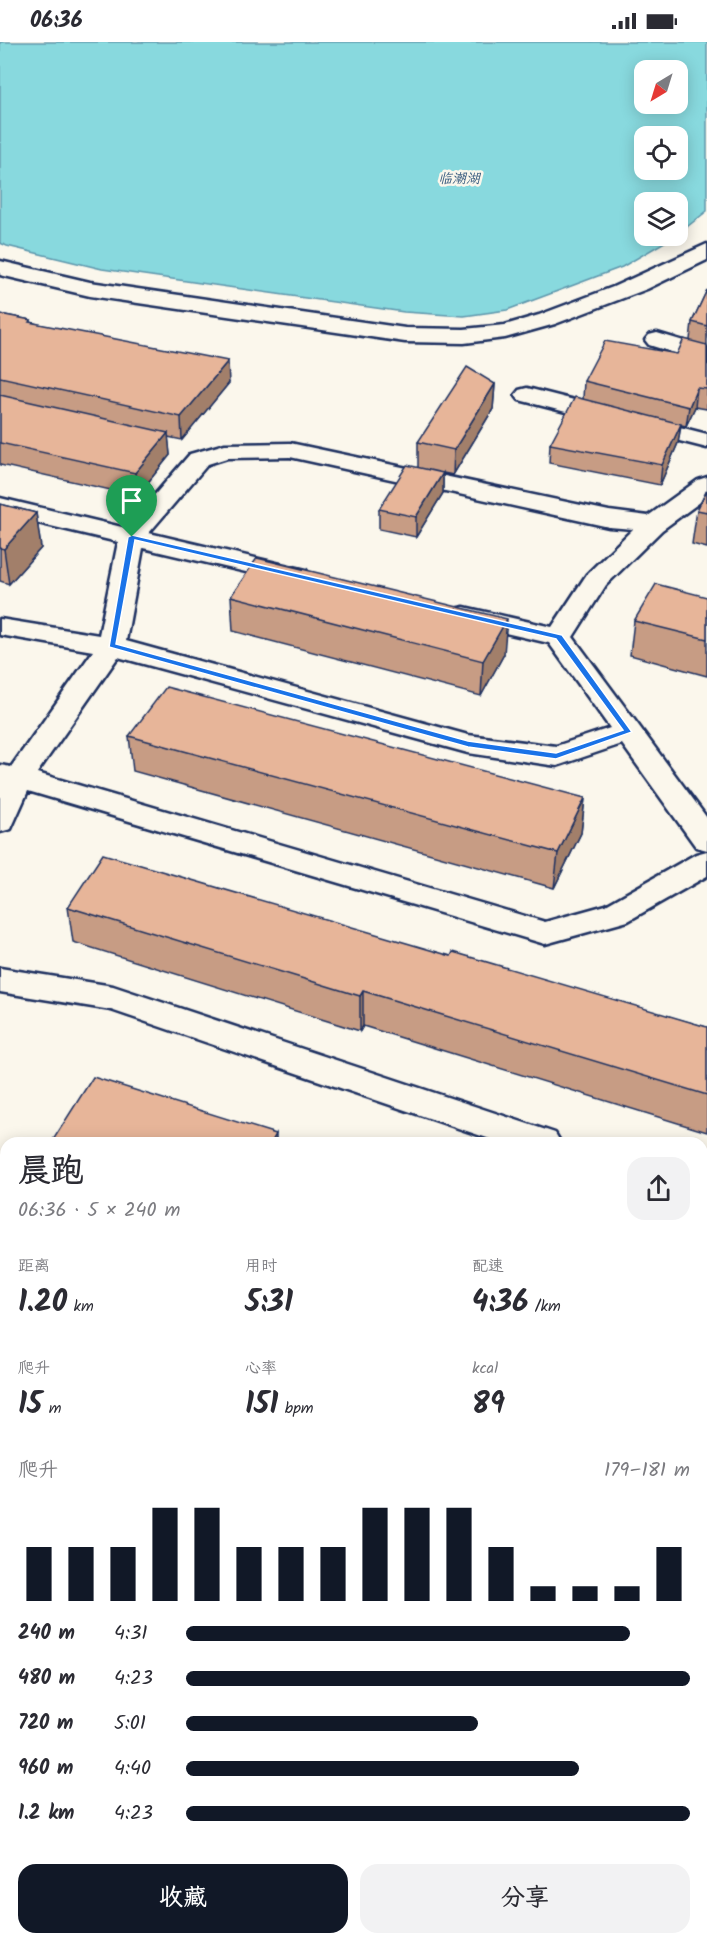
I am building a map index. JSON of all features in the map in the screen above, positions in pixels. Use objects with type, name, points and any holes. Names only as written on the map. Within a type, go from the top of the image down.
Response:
[{"type":"street","points":[[0,268],[90,289],[405,335],[445,337],[486,335],[532,325],[613,296],[672,270],[707,251]]},
{"type":"street","points":[[657,340],[707,356]]},
{"type":"street","points":[[527,395],[707,441]]},
{"type":"street","points":[[174,447],[186,450],[199,459]]},
{"type":"street","points":[[0,822],[10,776],[111,646],[132,537],[199,459],[225,450],[290,450],[609,519],[653,524]]},
{"type":"street","points":[[559,637],[597,580],[653,524],[707,485]]},
{"type":"street","points":[[0,506],[317,580]]},
{"type":"street","points":[[444,610],[559,637],[707,840]]},
{"type":"street","points":[[0,627],[111,646],[468,744],[556,756],[628,732]]},
{"type":"street","points":[[10,776],[545,933],[616,913],[707,862]]},
{"type":"street","points":[[0,980],[113,999],[525,1137]]},
{"type":"water","name":"临潮湖","points":[[0,42],[707,42],[707,211],[688,226],[688,192],[634,192],[634,246],[658,246],[622,267],[507,310],[464,316],[404,312],[102,269],[0,243]]},
{"type":"building","points":[[707,290],[707,326],[692,322]]},
{"type":"building","points":[[0,314],[31,320],[29,322],[228,361],[181,417],[0,377]]},
{"type":"building","points":[[684,339],[707,345],[707,389],[697,388],[689,407],[584,381],[605,341],[677,354]]},
{"type":"building","points":[[467,367],[495,384],[454,450],[418,442]]},
{"type":"building","points":[[0,395],[168,433],[135,473],[0,443]]},
{"type":"building","points":[[575,397],[681,424],[662,465],[550,444]]},
{"type":"building","points":[[407,465],[443,473],[416,517],[379,509]]},
{"type":"building","points":[[707,490],[707,512],[697,510]]},
{"type":"building","points":[[0,504],[36,513],[4,549],[0,548]]},
{"type":"building","points":[[257,558],[507,619],[483,661],[231,596]]},
{"type":"building","points":[[656,584],[707,597],[707,639],[634,621]]},
{"type":"building","points":[[166,687],[585,798],[558,853],[129,736]]},
{"type":"building","points":[[103,854],[451,956],[453,952],[707,1027],[707,1095],[363,991],[360,996],[68,907]]},
{"type":"building","points":[[93,1077],[276,1134],[274,1137],[55,1137]]},
{"type":"route","points":[[132,537],[559,637],[628,732],[556,756],[468,744],[111,646],[132,537]]}]
